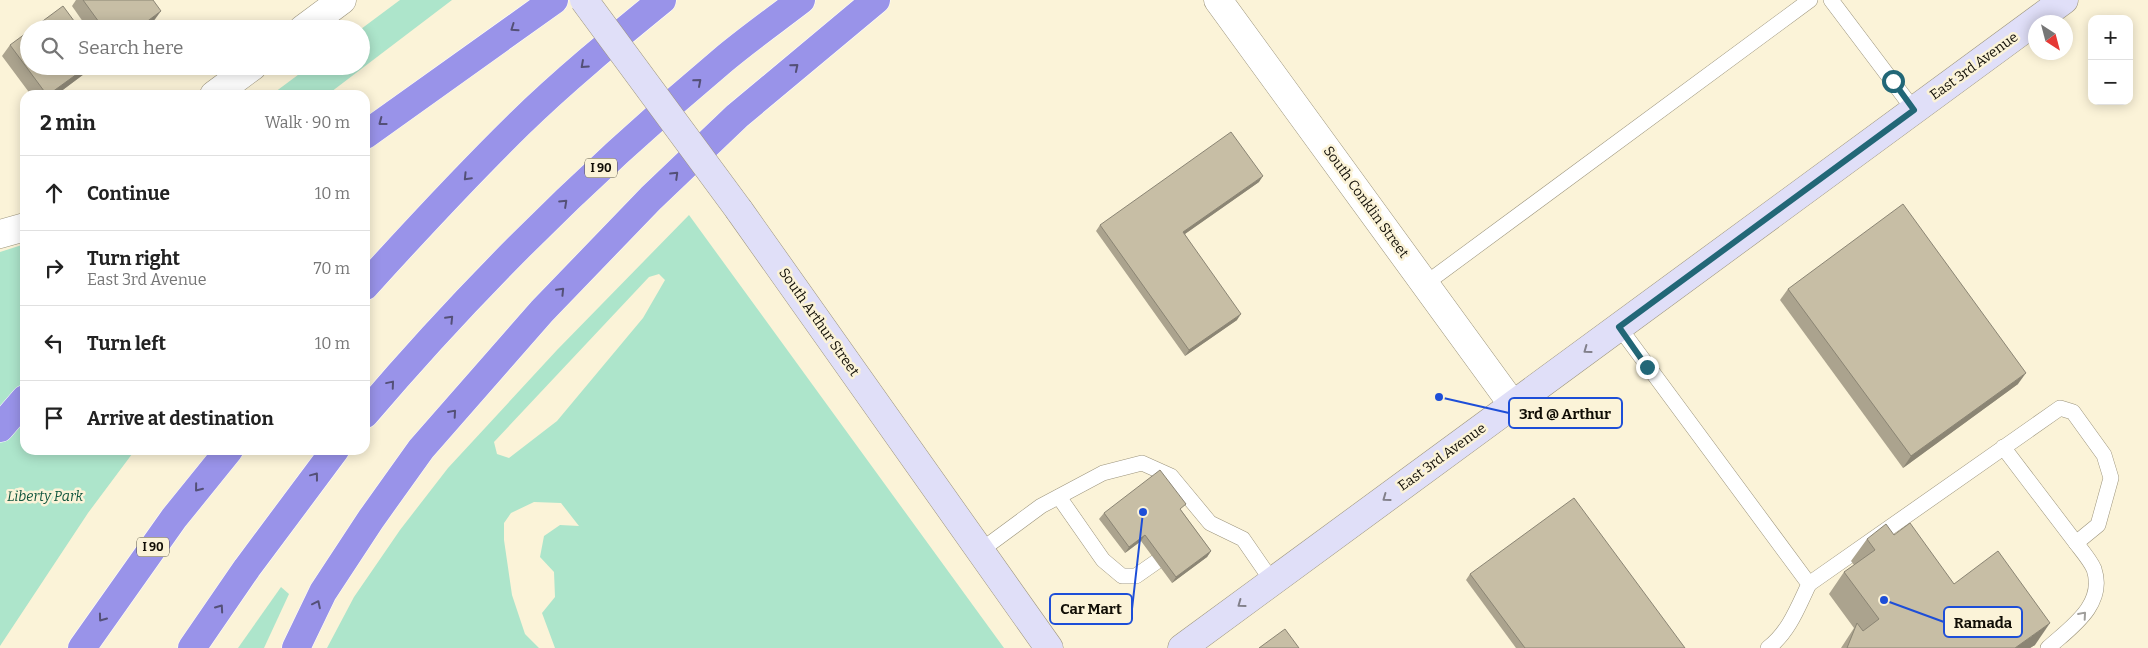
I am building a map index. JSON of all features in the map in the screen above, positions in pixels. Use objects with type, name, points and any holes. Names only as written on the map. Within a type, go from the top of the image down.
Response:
[{"type":"highway","points":[[370,130],[554,0]]},
{"type":"highway","points":[[370,280],[432,212],[520,123],[589,60],[662,0]]},
{"type":"highway","name":"I 90","points":[[370,408],[417,354],[548,218],[627,143],[724,59],[801,0]]},
{"type":"highway","points":[[296,648],[323,592],[371,519],[421,449],[542,310],[651,198],[737,116],[876,0]]},
{"type":"highway","points":[[0,428],[20,405]]},
{"type":"highway","name":"I 90","points":[[82,648],[174,518],[225,455]]},
{"type":"highway","points":[[192,648],[247,568],[331,455]]},
{"type":"main road","name":"South Arthur Street","points":[[584,0],[739,210],[1048,648]]},
{"type":"main road","name":"East 3rd Avenue","points":[[1182,648],[2064,0]]},
{"type":"street","points":[[316,20],[342,0]]},
{"type":"street","name":"South Conklin Street","points":[[1218,0],[1513,405]]},
{"type":"street","points":[[221,90],[241,75]]},
{"type":"street","points":[[0,234],[20,229]]},
{"type":"lane","points":[[1425,284],[1810,0]]},
{"type":"lane","points":[[1831,0],[1914,110]]},
{"type":"lane","points":[[1619,327],[1809,584]]},
{"type":"lane","points":[[1768,648],[1778,640],[1792,621],[1809,584],[2060,408],[2073,412],[2104,455],[2112,478],[2098,525],[2076,543]]},
{"type":"lane","points":[[2003,447],[2094,569],[2096,590],[2087,612],[2048,648]]},
{"type":"lane","points":[[980,551],[1041,506],[1103,473],[1142,463],[1171,476],[1210,523],[1243,539],[1272,581]]},
{"type":"lane","points":[[1059,497],[1103,560],[1122,576],[1136,576],[1156,562]]},
{"type":"lane","points":[[1198,532],[1210,523]]},
{"type":"green space","points":[[400,0],[452,0],[370,62],[370,22]]},
{"type":"green space","points":[[298,75],[353,75],[334,90],[278,90]]},
{"type":"green space","points":[[689,215],[1004,648],[555,648],[542,613],[555,597],[554,572],[540,557],[544,536],[560,525],[579,526],[561,503],[534,502],[511,513],[504,523],[504,540],[512,595],[525,634],[539,648],[327,648],[354,597],[400,530],[448,468],[557,350]],"holes":[[[659,274],[665,280],[643,318],[557,421],[509,458],[497,454],[494,442],[649,277]]]},
{"type":"green space","name":"Liberty Park","points":[[20,246],[20,455],[131,455],[88,513],[0,646],[0,252]]},
{"type":"green space","points":[[281,587],[289,594],[264,648],[238,648]]},
{"type":"building","points":[[83,0],[153,0],[161,11],[149,20],[97,20]]},
{"type":"building","points":[[63,6],[73,20],[44,20]]},
{"type":"building","points":[[20,38],[20,59],[10,45]]},
{"type":"building","points":[[32,75],[76,75],[55,90],[43,90]]},
{"type":"building","points":[[1231,132],[1263,176],[1183,232],[1241,314],[1189,350],[1100,225]]},
{"type":"building","points":[[1903,204],[2026,373],[1911,456],[1788,289]]},
{"type":"building","points":[[1160,470],[1186,504],[1180,509],[1211,551],[1176,577],[1145,535],[1129,547],[1104,513]]},
{"type":"building","points":[[1574,498],[1685,648],[1525,648],[1470,574]]},
{"type":"building","points":[[1910,523],[1954,584],[1998,551],[2050,623],[2015,648],[1847,648],[1857,623],[1863,631],[1879,619],[1844,572],[1875,550],[1867,539],[1886,524],[1894,535]]},
{"type":"building","points":[[1285,629],[1299,648],[1259,648]]},
{"type":"place","name":"3rd @ Arthur","points":[[1439,397]]},
{"type":"place","name":"Car Mart","points":[[1143,512]]},
{"type":"place","name":"Ramada","points":[[1884,600]]},
{"type":"route","points":[[1647,367],[1619,327],[1914,110],[1893,81]]}]
